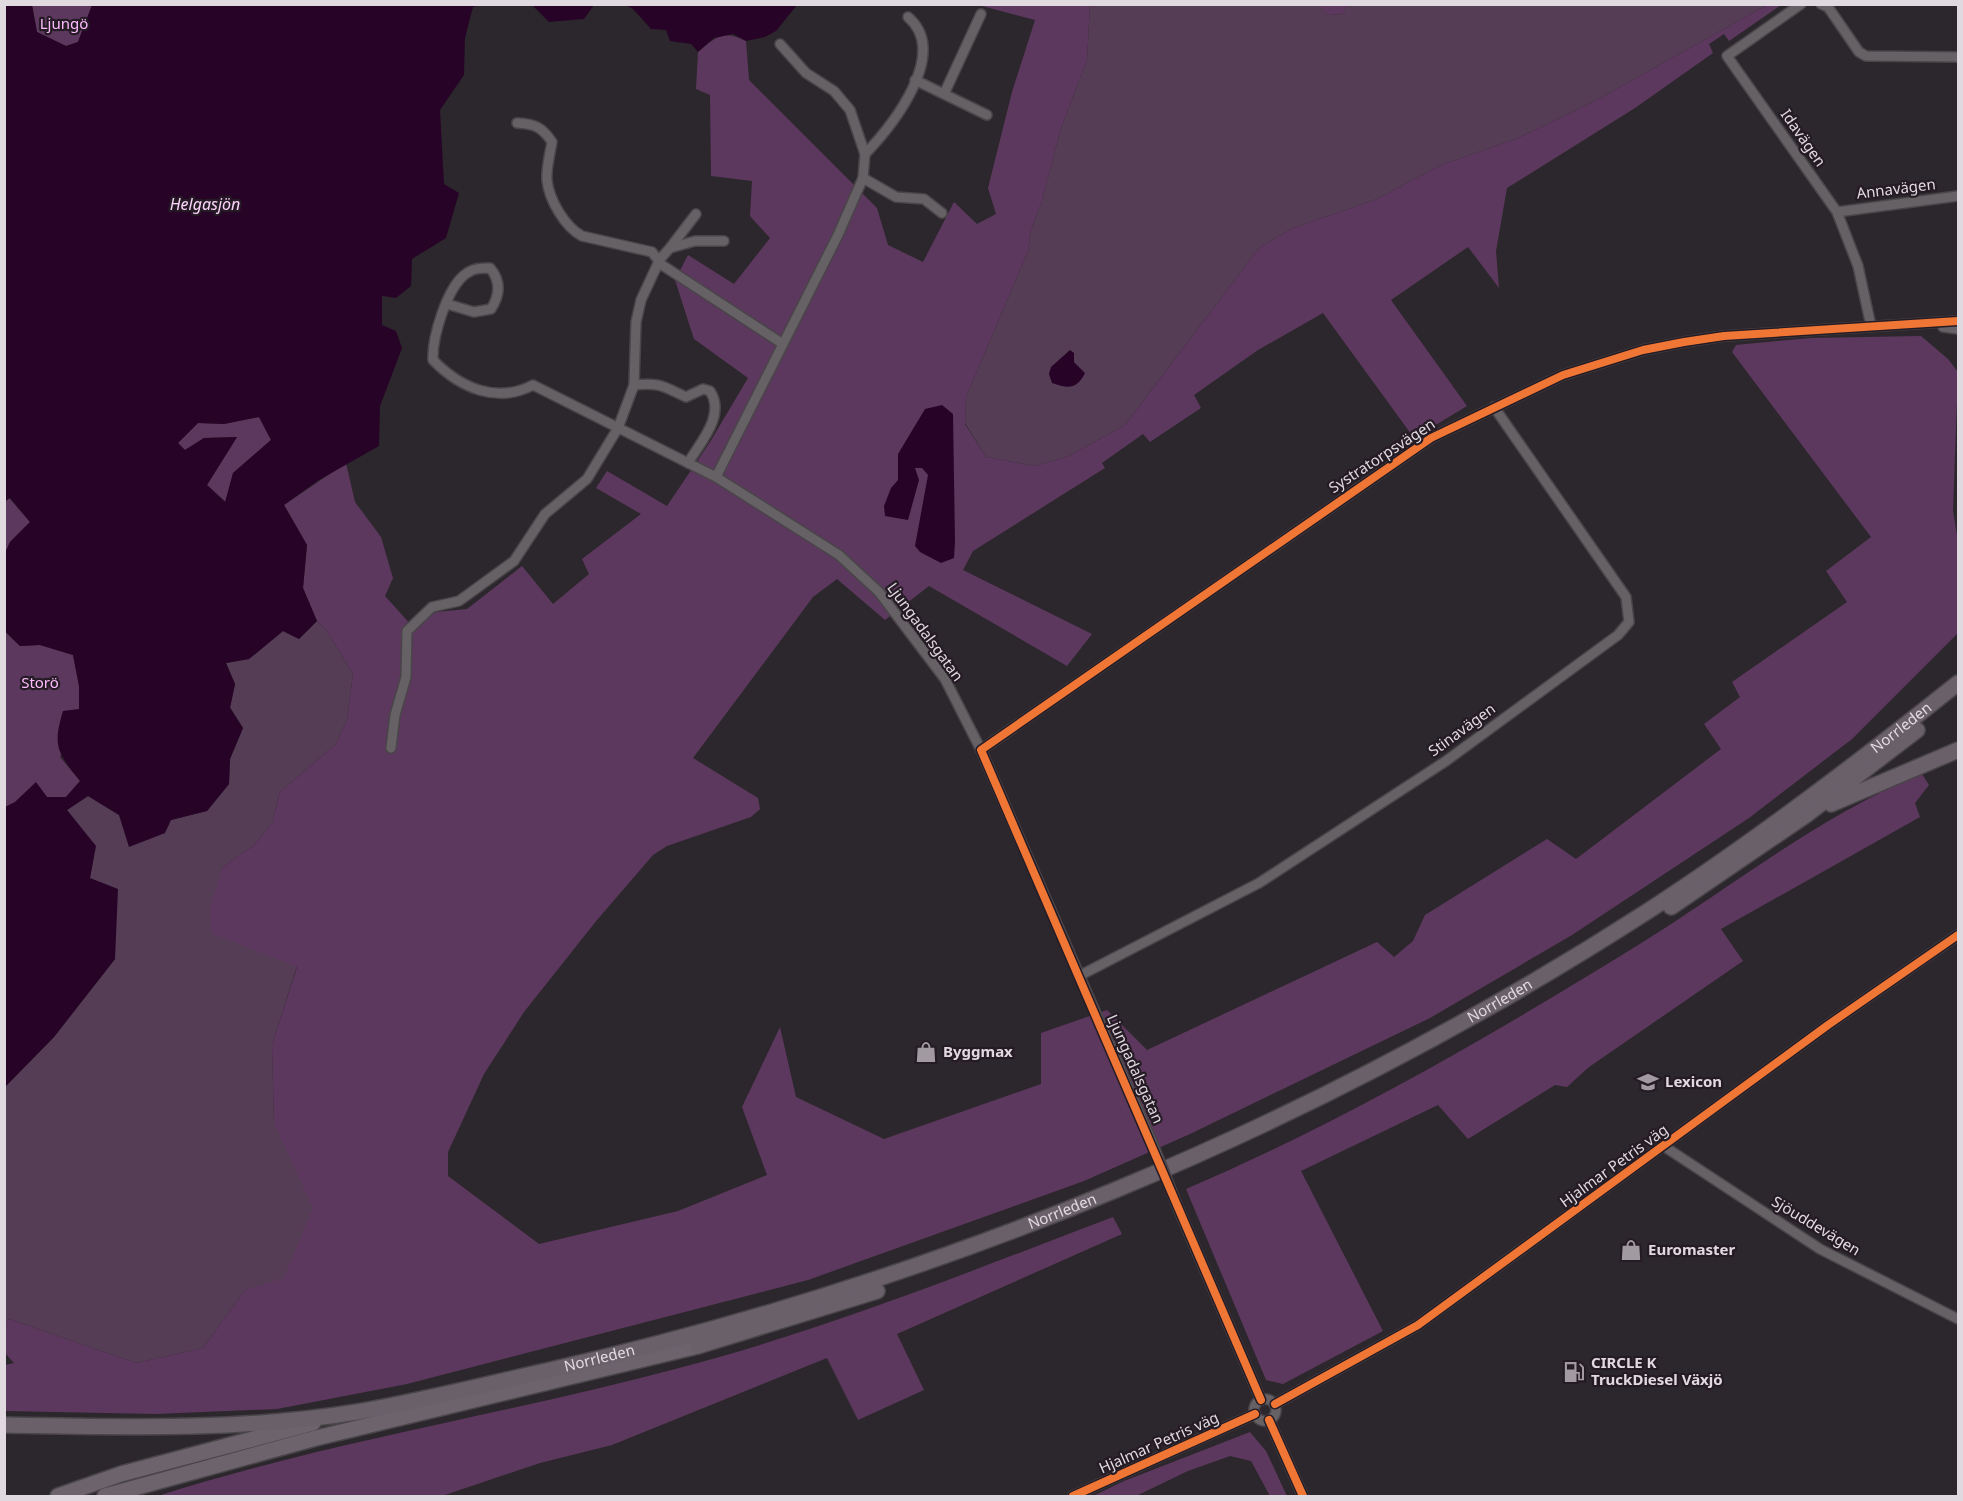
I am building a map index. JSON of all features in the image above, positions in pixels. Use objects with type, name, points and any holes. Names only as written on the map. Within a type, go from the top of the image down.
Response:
[{"type":"highway","name":"Norrleden","points":[[357,1412],[620,1354],[794,1307],[1032,1225],[1238,1137],[1384,1065],[1484,1010],[1649,910],[1799,807],[1959,683]]},
{"type":"highway","name":"Norrleden","points":[[698,1346],[807,1314],[968,1260],[1128,1197],[1243,1147],[1389,1074],[1499,1014],[1702,888],[1806,815],[1959,695]]},
{"type":"highway","points":[[1806,815],[1959,750]]},
{"type":"highway","points":[[4,1425],[212,1425],[357,1412]]},
{"type":"main road","name":"Norrleden","points":[[105,1497],[316,1438],[698,1346]]},
{"type":"main road","name":"Norrleden","points":[[58,1497],[166,1461],[357,1412]]},
{"type":"street","name":"Idavägen","points":[[1801,4],[1727,56],[1837,212],[1858,266],[1871,326]]},
{"type":"street","points":[[1821,4],[1828,7],[1860,52],[1866,56],[1959,57]]},
{"type":"street","points":[[944,94],[981,14]]},
{"type":"street","points":[[865,154],[893,124],[915,80],[925,52],[917,25],[908,17]]},
{"type":"street","points":[[716,477],[838,235],[862,178],[865,154],[850,110],[834,92],[806,73],[780,44]]},
{"type":"street","points":[[915,80],[987,115]]},
{"type":"street","points":[[517,123],[535,124],[552,142],[547,179],[562,216],[573,231],[582,236],[641,249],[660,259],[662,265],[783,344]]},
{"type":"street","points":[[862,178],[896,197],[924,199],[942,213]]},
{"type":"street","name":"Annavägen","points":[[1837,212],[1959,196]]},
{"type":"street","points":[[391,748],[395,715],[406,677],[407,631],[432,607],[459,601],[514,561],[545,514],[587,479],[618,428],[634,385],[636,322],[641,300],[660,259],[696,214]]},
{"type":"street","points":[[670,248],[695,242],[724,241]]},
{"type":"street","name":"Ljungadalsgatan","points":[[447,304],[474,312],[490,309],[497,299],[497,276],[490,268],[479,268],[465,273],[447,304],[438,322],[432,346],[433,360],[444,371],[465,383],[501,395],[517,393],[533,385],[716,477],[839,555],[879,592],[945,679],[981,750],[1152,1142],[1261,1400]]},
{"type":"street","name":"Systratorpsvägen","points":[[981,750],[1431,438],[1563,375],[1643,350],[1724,336],[1871,326],[1929,325],[1959,321]]},
{"type":"street","name":"Systratorpsvägen","points":[[1929,325],[1959,329]]},
{"type":"street","points":[[634,385],[652,382],[665,385],[686,397],[703,390],[710,391],[716,409],[712,423],[688,463]]},
{"type":"street","name":"Stinavägen","points":[[1079,976],[1258,883],[1446,761],[1618,635],[1629,622],[1626,597],[1494,407]]},
{"type":"street","name":"Hjalmar Petris väg","points":[[1275,1404],[1418,1325],[1828,1026],[1959,935]]},
{"type":"street","name":"Sjöuddevägen","points":[[1665,1147],[1820,1250],[1959,1319]]},
{"type":"street","points":[[1267,1399],[1275,1404],[1275,1413],[1269,1420],[1260,1419],[1256,1414],[1255,1406],[1261,1400],[1267,1399]]},
{"type":"street","name":"Hjalmar Petris väg","points":[[1073,1497],[1256,1414]]},
{"type":"street","points":[[1269,1420],[1303,1497]]},
{"type":"shaded area","points":[[1318,4],[1328,15],[1343,14],[1348,4],[1767,5],[1595,101],[1516,139],[1441,165],[1377,199],[1291,229],[1259,248],[1125,425],[1069,456],[1035,466],[986,457],[965,423],[966,397],[1028,251],[1031,230],[1042,201],[1060,131],[1087,60],[1090,5]]},
{"type":"shaded area","points":[[317,621],[327,631],[353,674],[347,720],[336,744],[280,792],[272,823],[253,846],[223,867],[212,933],[297,966],[272,1045],[274,1122],[314,1208],[284,1279],[245,1290],[203,1348],[136,1363],[9,1319],[5,1324],[5,1087],[54,1037],[115,959],[90,878],[95,846],[67,810],[88,796],[119,815],[171,820],[207,811],[229,784],[230,759],[243,728],[230,707],[235,684],[226,663],[249,659],[283,631],[299,639]]},
{"type":"green space","name":"Ljungö","points":[[32,5],[92,5],[78,42],[66,46],[37,32]]},
{"type":"green space","points":[[978,5],[1090,5],[1087,60],[1060,131],[1042,201],[1031,230],[1028,251],[966,397],[965,424],[986,457],[1035,466],[1069,456],[1125,425],[1259,248],[1291,229],[1377,199],[1441,165],[1516,139],[1595,101],[1767,5],[1781,5],[1729,41],[1724,34],[1709,44],[1713,53],[1635,108],[1507,188],[1496,251],[1499,288],[1468,247],[1391,300],[1467,406],[1414,438],[1323,313],[1258,350],[1194,395],[1201,408],[1150,442],[1143,434],[1102,463],[1105,468],[973,551],[963,570],[1092,634],[1067,666],[929,586],[885,620],[837,579],[813,597],[693,758],[758,798],[760,809],[751,817],[667,846],[653,855],[597,920],[524,1012],[484,1074],[448,1152],[448,1176],[539,1244],[678,1211],[767,1175],[742,1107],[780,1027],[796,1097],[884,1139],[1041,1084],[1041,1033],[1107,1010],[1147,1050],[1377,942],[1394,957],[1413,941],[1425,915],[1547,839],[1576,859],[1721,749],[1704,724],[1740,697],[1732,682],[1847,602],[1826,571],[1871,537],[1732,352],[1736,345],[1810,338],[1921,336],[1948,359],[1958,372],[1953,511],[1958,541],[1958,633],[1852,739],[1749,818],[1572,935],[1430,1018],[1190,1134],[1084,1181],[808,1280],[407,1384],[277,1409],[156,1414],[5,1411],[5,1365],[14,1363],[5,1353],[4,1324],[9,1319],[136,1363],[203,1348],[245,1290],[284,1278],[313,1208],[274,1123],[272,1045],[297,967],[211,933],[210,908],[223,867],[253,846],[272,823],[280,792],[336,744],[347,720],[353,674],[327,631],[317,621],[303,588],[307,545],[284,505],[346,463],[355,502],[381,537],[393,578],[385,596],[413,627],[436,612],[467,609],[522,566],[553,604],[589,574],[582,559],[641,514],[596,488],[607,471],[667,506],[710,442],[748,378],[694,339],[675,280],[688,255],[734,284],[770,238],[750,216],[752,181],[711,176],[710,95],[696,89],[698,52],[720,36],[732,36],[746,41],[749,80],[877,208],[888,245],[923,262],[954,202],[977,224],[996,214],[988,188],[1012,92],[1035,20]]},
{"type":"green space","points":[[1318,5],[1348,5],[1343,14],[1328,15]]},
{"type":"green space","points":[[259,417],[271,440],[233,473],[226,502],[207,485],[237,437],[204,438],[185,450],[178,443],[198,423],[224,424]]},
{"type":"green space","points":[[9,498],[30,522],[10,542],[5,553],[5,502]]},
{"type":"green space","name":"Storö","points":[[4,631],[20,646],[40,645],[73,655],[79,686],[79,709],[60,757],[80,781],[66,797],[47,797],[36,783],[15,802],[5,807]]},
{"type":"green space","points":[[1922,774],[1929,785],[1915,803],[1920,817],[1721,929],[1743,961],[1589,1067],[1567,1087],[1555,1085],[1468,1139],[1438,1105],[1301,1171],[1383,1331],[1283,1384],[1266,1380],[1186,1189],[1304,1135],[1476,1042],[1643,942],[1814,830],[1886,790]]},
{"type":"green space","points":[[1113,1217],[1122,1234],[897,1334],[924,1390],[858,1420],[827,1358],[612,1445],[540,1463],[442,1496],[158,1496],[288,1459],[618,1384],[738,1352],[900,1298]]},
{"type":"green space","points":[[1250,1432],[1266,1451],[1287,1496],[1270,1496],[1251,1461],[1230,1456],[1188,1471],[1136,1496],[1093,1496],[1124,1481]]},
{"type":"water","name":"Helgasjön","points":[[5,4],[32,5],[37,32],[66,46],[78,42],[92,5],[483,5],[473,7],[465,38],[464,75],[440,110],[444,184],[459,193],[446,238],[412,259],[411,286],[396,298],[382,296],[382,325],[396,331],[402,348],[380,406],[379,446],[319,480],[284,505],[307,545],[303,588],[317,621],[299,639],[283,631],[249,659],[226,663],[235,684],[230,708],[243,728],[230,759],[229,784],[207,811],[171,820],[165,833],[129,847],[119,815],[88,796],[67,810],[96,846],[90,878],[118,889],[115,959],[54,1037],[5,1087],[5,807],[15,802],[36,782],[47,797],[66,797],[80,781],[62,756],[58,742],[63,711],[79,709],[79,686],[73,655],[40,645],[20,646],[5,631],[5,553],[10,542],[30,522],[10,498],[4,502]],"holes":[[[259,417],[271,440],[233,473],[225,502],[207,485],[237,437],[204,438],[185,450],[178,443],[198,423],[224,424]]]},
{"type":"water","points":[[532,5],[594,5],[584,19],[549,22]]},
{"type":"water","points":[[625,5],[797,5],[776,31],[765,37],[746,41],[733,34],[714,38],[698,52],[691,44],[670,41],[666,30],[651,29],[633,9]]},
{"type":"water","points":[[1070,350],[1074,353],[1074,362],[1085,373],[1076,385],[1068,387],[1052,383],[1049,374],[1051,367]]},
{"type":"water","points":[[942,405],[953,414],[955,542],[954,558],[941,563],[920,552],[915,546],[928,475],[922,468],[915,468],[919,480],[908,520],[885,516],[884,506],[891,488],[898,480],[898,454],[925,409]]},
{"type":"cycle path","points":[[1261,1400],[981,750],[1431,438],[1563,375],[1643,350],[1724,336],[1958,321]]},
{"type":"cycle path","points":[[1275,1404],[1418,1325],[1828,1025],[1958,935]]},
{"type":"cycle path","points":[[1073,1496],[1255,1414]]},
{"type":"cycle path","points":[[1269,1420],[1303,1496]]},
{"type":"place","name":"Byggmax","points":[[926,1052]]},
{"type":"place","name":"Lexicon","points":[[1648,1082]]},
{"type":"place","name":"Euromaster","points":[[1631,1250]]},
{"type":"place","name":"CIRCLE K TruckDiesel Växjö","points":[[1574,1372]]}]
